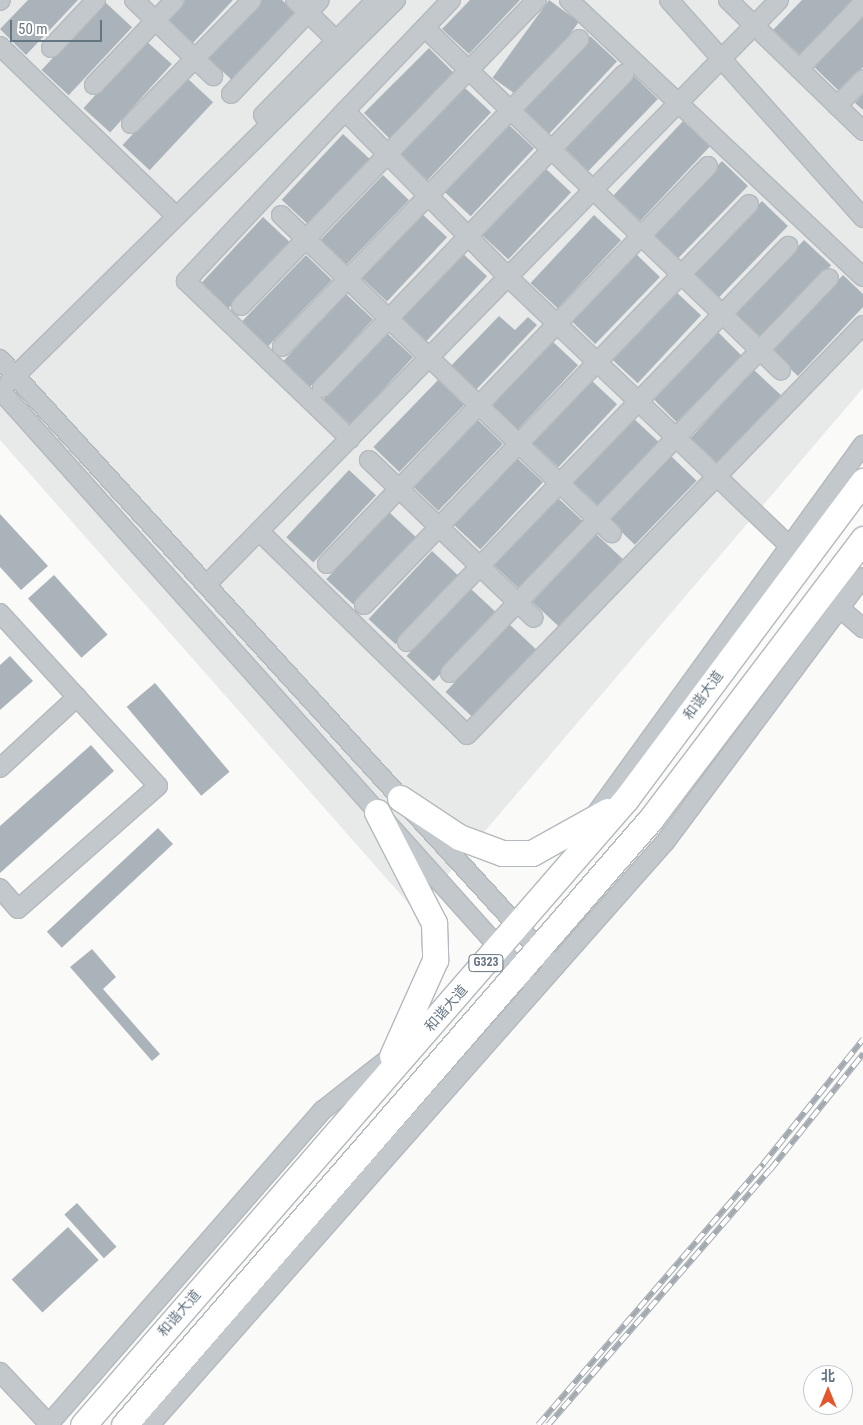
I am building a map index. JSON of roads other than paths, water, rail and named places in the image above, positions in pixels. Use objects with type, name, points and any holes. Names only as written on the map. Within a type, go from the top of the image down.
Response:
[{"type":"highway","name":"和谐大道","points":[[83,1425],[376,1087],[517,928],[626,799],[863,481]]},
{"type":"highway","name":"G323","points":[[124,1425],[650,820],[863,539]]},
{"type":"highway","points":[[400,798],[459,837],[502,853],[532,853],[590,822],[626,799]]},
{"type":"highway","points":[[376,1087],[435,960],[434,923],[378,812]]},
{"type":"street","points":[[52,48],[96,0]]},
{"type":"street","points":[[134,0],[213,76]]},
{"type":"street","points":[[94,85],[175,0]]},
{"type":"street","points":[[131,124],[252,0]]},
{"type":"street","points":[[376,0],[7,369],[0,389],[536,989]]},
{"type":"street","points":[[7,369],[396,0]]},
{"type":"street","points":[[350,440],[186,281],[451,0]]},
{"type":"street","points":[[240,306],[537,0]]},
{"type":"street","points":[[569,0],[863,277]]},
{"type":"street","points":[[669,0],[863,218]]},
{"type":"street","points":[[728,0],[863,132]]},
{"type":"street","points":[[207,584],[509,278],[779,0]]},
{"type":"street","points":[[799,69],[863,3]]},
{"type":"street","points":[[231,94],[308,4],[337,41]]},
{"type":"street","points":[[424,28],[781,370]]},
{"type":"street","points":[[282,347],[579,39]]},
{"type":"street","points":[[0,46],[169,209]]},
{"type":"street","points":[[322,388],[624,74]]},
{"type":"street","points":[[837,106],[863,79]]},
{"type":"street","points":[[345,111],[509,278],[789,546]]},
{"type":"street","points":[[327,564],[708,166]]},
{"type":"street","points":[[364,605],[749,204]]},
{"type":"street","points":[[281,215],[612,533]]},
{"type":"street","points":[[407,642],[788,246]]},
{"type":"street","points":[[450,672],[830,278]]},
{"type":"street","points":[[259,531],[467,735],[863,325]]},
{"type":"street","points":[[7,369],[207,584],[517,928],[556,967]]},
{"type":"street","points":[[517,928],[590,822],[863,445]]},
{"type":"street","points":[[369,460],[534,618]]},
{"type":"street","points":[[150,1425],[666,842],[842,610],[863,577]]},
{"type":"street","points":[[842,610],[863,628]]},
{"type":"street","points":[[0,888],[18,909],[158,786],[1,615]]},
{"type":"street","points":[[0,768],[77,697]]},
{"type":"street","points":[[0,1372],[48,1425],[323,1110],[392,1056],[499,948]]},
{"type":"railway","points":[[538,1425],[763,1164],[863,1039]]},
{"type":"railway","points":[[548,1425],[770,1170],[863,1054]]}]
